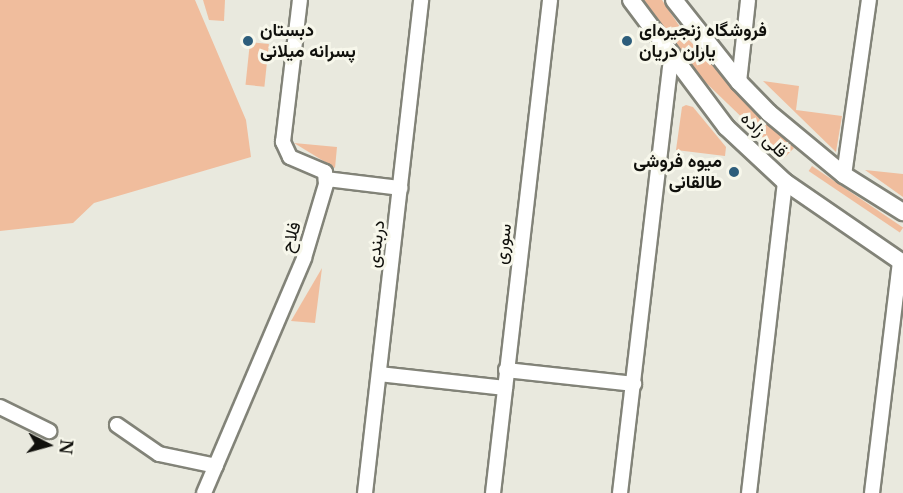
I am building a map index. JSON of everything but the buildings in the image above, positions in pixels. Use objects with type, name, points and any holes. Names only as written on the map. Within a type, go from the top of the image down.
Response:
[{"type":"street","points":[[300,0],[283,142],[290,157],[319,168],[326,179],[400,188]]},
{"type":"street","name":"دربندی","points":[[366,493],[421,0]]},
{"type":"street","name":"سوری","points":[[493,493],[550,0]]},
{"type":"street","name":"قلی زاده","points":[[631,0],[726,127],[785,182],[902,262]]},
{"type":"street","name":"قلی زاده","points":[[674,0],[739,82],[769,113],[844,175],[903,212]]},
{"type":"street","points":[[739,82],[748,0]]},
{"type":"street","points":[[844,175],[869,0]]},
{"type":"street","points":[[620,493],[671,56]]},
{"type":"street","name":"فلاح","points":[[204,493],[304,258],[326,179]]},
{"type":"street","points":[[749,493],[785,182]]},
{"type":"street","points":[[872,493],[902,262]]},
{"type":"street","points":[[506,370],[634,384]]},
{"type":"street","points":[[379,374],[505,388]]},
{"type":"street","points":[[0,407],[49,431]]},
{"type":"street","points":[[117,426],[159,454],[216,466]]},
{"type":"shaded area","points":[[0,0],[195,0],[246,120],[251,157],[94,203],[73,223],[0,231]]},
{"type":"shaded area","points":[[203,0],[225,0],[224,21],[209,20]]},
{"type":"shaded area","points":[[644,0],[662,0],[688,39],[794,148],[784,158],[699,76]]},
{"type":"shaded area","points":[[250,42],[269,44],[264,87],[246,85]]},
{"type":"shaded area","points":[[763,81],[799,86],[796,110],[842,116],[836,152]]},
{"type":"shaded area","points":[[686,105],[693,107],[726,147],[725,156],[676,150],[682,107]]},
{"type":"shaded area","points":[[294,143],[337,147],[335,168]]},
{"type":"shaded area","points":[[812,166],[903,227],[900,232],[809,171]]},
{"type":"shaded area","points":[[865,170],[903,174],[903,197]]},
{"type":"shaded area","points":[[322,268],[315,323],[291,321]]},
{"type":"place","name":"دبستان پسرانه میلانی","points":[[248,41]]},
{"type":"place","name":"فروشگاه زنجیره‌ای یاران دریان","points":[[627,41]]},
{"type":"place","name":"میوه فروشی طالقانی","points":[[734,172]]}]
